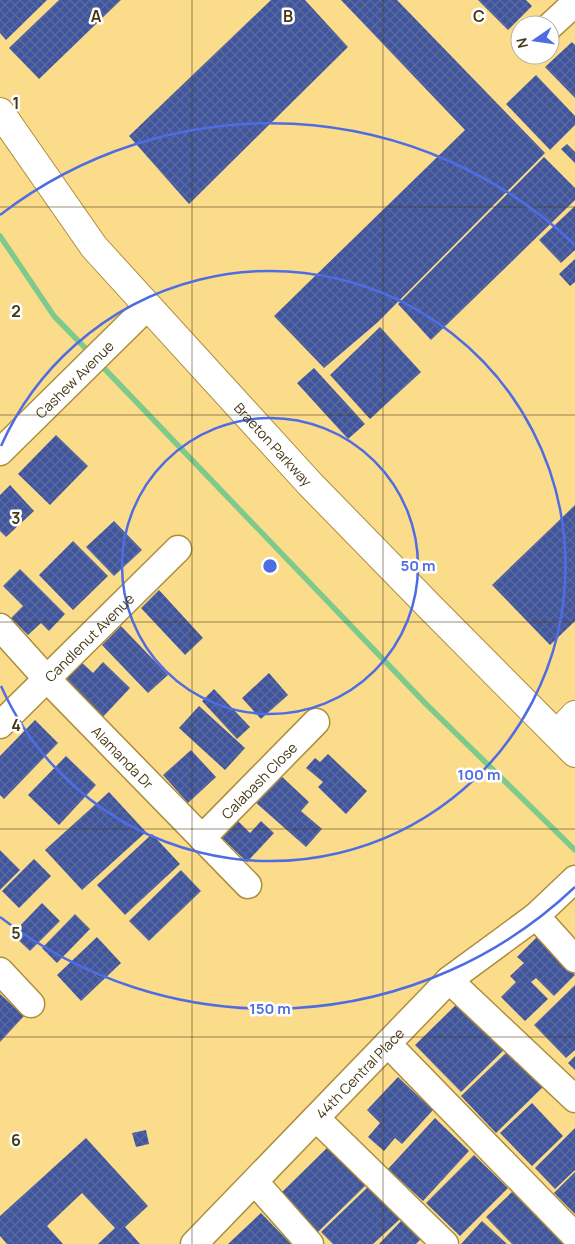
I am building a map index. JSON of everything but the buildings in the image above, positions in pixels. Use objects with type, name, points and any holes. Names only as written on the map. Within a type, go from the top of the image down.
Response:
[{"type":"main road","name":"Braeton Parkway","points":[[0,112],[94,247],[324,498],[430,607],[569,734]]},
{"type":"street","points":[[560,16],[575,2]]},
{"type":"street","name":"Cashew Avenue","points":[[0,452],[148,306]]},
{"type":"street","name":"Candlenut Avenue","points":[[0,725],[178,549]]},
{"type":"street","name":"Alamanda Dr","points":[[0,627],[46,678],[248,885]]},
{"type":"street","name":"Calabash Close","points":[[202,838],[316,722]]},
{"type":"street","name":"44th Central Place","points":[[194,1244],[256,1182],[449,980],[542,910],[575,879]]},
{"type":"street","points":[[542,910],[575,959]]},
{"type":"street","points":[[0,972],[31,1004]]},
{"type":"street","points":[[449,980],[575,1099]]},
{"type":"street","points":[[388,1044],[575,1236]]},
{"type":"street","points":[[316,1118],[445,1244]]},
{"type":"street","points":[[256,1182],[310,1244]]},
{"type":"waterway","points":[[0,236],[54,316],[90,353]]},
{"type":"waterway","points":[[99,363],[426,704],[575,850]]}]
